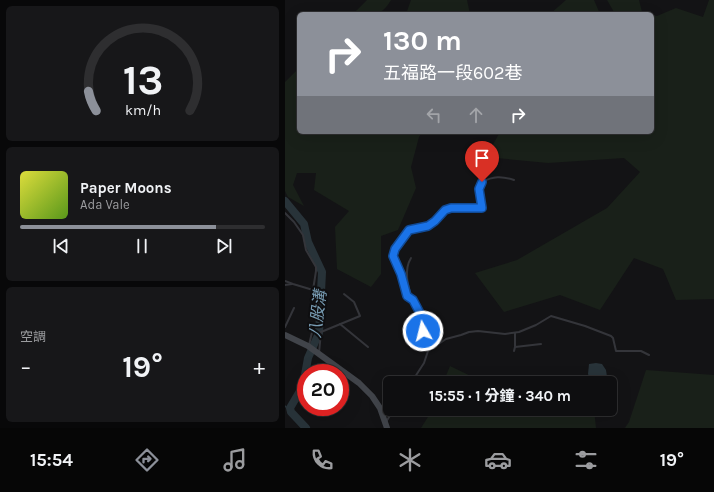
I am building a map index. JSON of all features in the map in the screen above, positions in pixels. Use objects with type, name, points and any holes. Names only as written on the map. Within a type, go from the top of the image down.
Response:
[{"type":"main road","points":[[285,335],[308,346],[359,383],[372,396],[380,408],[386,425]]},
{"type":"lane","points":[[413,300],[407,296],[401,274],[393,256],[395,249],[409,230],[428,226],[445,210],[451,208],[482,208],[479,189],[482,182],[489,178],[503,177],[514,180]]},
{"type":"lane","points":[[285,213],[303,234],[306,250],[316,267],[313,290],[285,281]]},
{"type":"lane","points":[[411,258],[407,265],[410,293],[421,315],[428,351],[424,363],[416,376]]},
{"type":"lane","points":[[285,285],[293,284]]},
{"type":"lane","points":[[319,354],[321,332],[360,316],[354,302],[344,294]]},
{"type":"lane","points":[[285,327],[294,308]]},
{"type":"lane","points":[[428,351],[446,339],[461,336],[469,332],[478,331],[505,334],[515,333],[536,325],[551,316],[585,326],[611,336],[617,351],[641,351],[649,355]]},
{"type":"lane","points":[[340,324],[368,347]]},
{"type":"lane","points":[[308,346],[313,328]]},
{"type":"lane","points":[[514,351],[515,333]]},
{"type":"lane","points":[[515,346],[541,344]]},
{"type":"lane","points":[[386,425],[390,416]]},
{"type":"shaded area","points":[[367,0],[391,0],[380,12],[354,12]]},
{"type":"shaded area","points":[[411,0],[467,0],[470,12],[407,12]]},
{"type":"shaded area","points":[[566,0],[594,0],[599,12],[552,12]]},
{"type":"shaded area","points":[[607,0],[639,0],[642,12],[614,12]]},
{"type":"shaded area","points":[[709,0],[714,0],[714,299],[676,300],[663,269],[634,258],[600,310],[560,295],[504,312],[475,273],[517,260],[607,208],[640,172],[624,158],[548,163],[486,157],[499,134],[654,134],[654,15],[657,16],[676,8],[703,17]]},
{"type":"shaded area","points":[[297,70],[297,134],[421,134],[411,167],[416,188],[398,230],[381,236],[381,274],[371,287],[337,269],[335,227],[349,211],[314,190],[316,173],[297,173],[293,185],[304,206],[288,197],[285,191],[285,82]]},
{"type":"shaded area","points":[[589,364],[602,364],[606,370],[607,376],[589,376]]},
{"type":"shaded area","points":[[450,366],[471,376],[446,376]]},
{"type":"shaded area","points":[[646,370],[714,375],[714,428],[625,428],[629,422]]},
{"type":"shaded area","points":[[429,416],[595,416],[596,428],[421,428]]},
{"type":"waterway","name":"八股溝","points":[[285,201],[304,224],[308,242],[322,272],[319,333],[308,358],[303,386],[290,408],[291,412],[306,428]]},
{"type":"waterway","name":"八股溝","points":[[285,406],[291,412]]},
{"type":"route","points":[[423,331],[421,315],[413,300],[407,296],[403,287],[401,274],[394,261],[393,256],[395,249],[409,230],[428,226],[445,210],[451,208],[482,208],[479,189],[482,182]]}]
